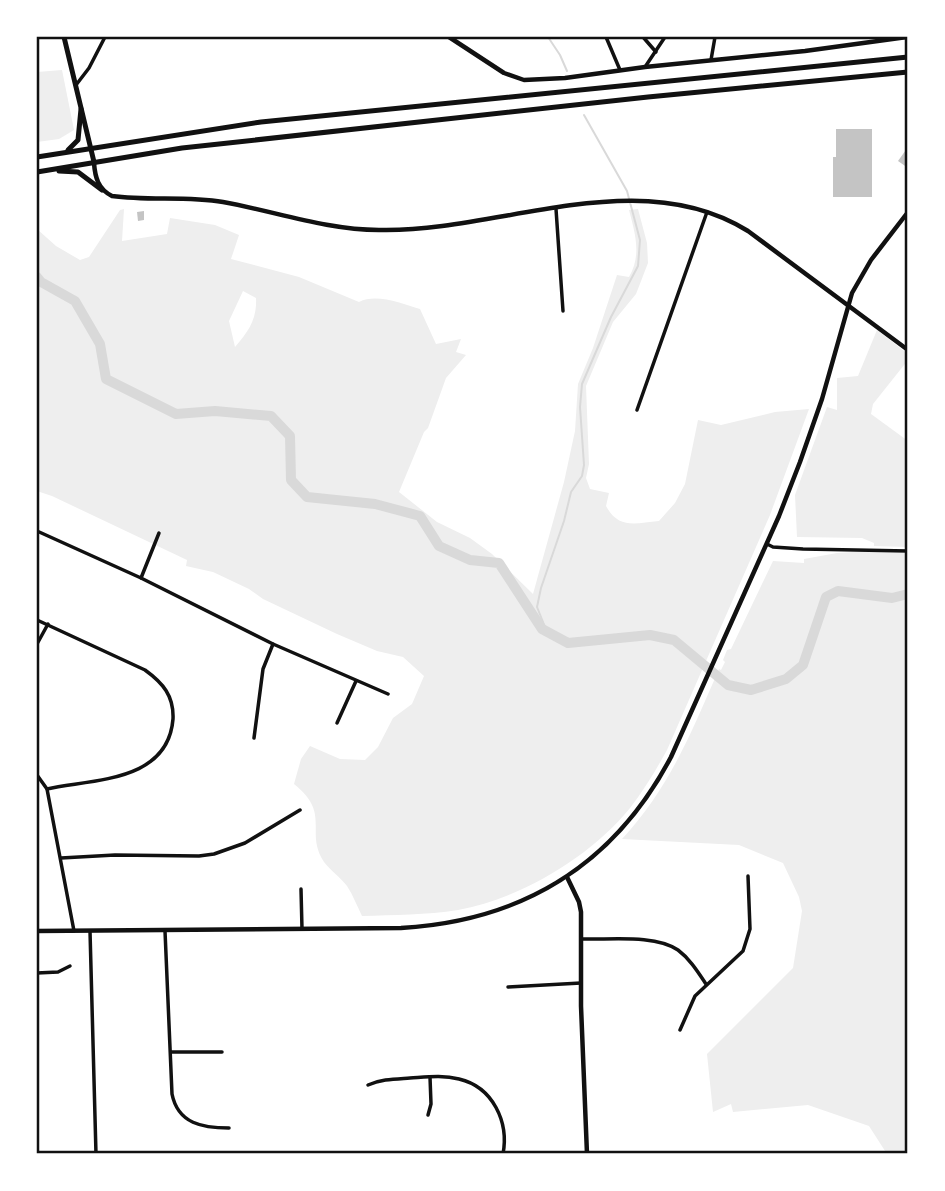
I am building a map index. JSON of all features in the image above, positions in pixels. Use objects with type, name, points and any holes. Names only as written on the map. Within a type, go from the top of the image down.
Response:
[{"type":"main road","points":[[64,37],[94,173],[102,190]]},
{"type":"main road","points":[[449,37],[504,73],[523,80],[565,78],[907,37]]},
{"type":"main road","points":[[37,157],[261,122],[908,57]]},
{"type":"main road","points":[[39,171],[182,148],[648,97],[908,72]]},
{"type":"main road","points":[[65,151],[78,140],[81,109]]},
{"type":"main road","points":[[39,171],[78,172],[102,190],[120,197],[222,202],[346,227],[377,230],[421,228],[624,200],[670,202],[707,212],[748,231],[908,350]]},
{"type":"main road","points":[[37,931],[401,928],[450,924],[510,906],[567,877],[612,839],[645,801],[671,757],[800,462],[818,412],[848,304],[860,278],[908,212]]},
{"type":"main road","points":[[567,877],[579,902],[582,939],[587,1154]]},
{"type":"street","points":[[76,85],[89,68],[105,37]]},
{"type":"street","points":[[606,37],[620,70]]},
{"type":"street","points":[[643,37],[656,52]]},
{"type":"street","points":[[645,67],[665,37]]},
{"type":"street","points":[[711,60],[715,37]]},
{"type":"street","points":[[556,209],[563,311]]},
{"type":"street","points":[[637,411],[707,212]]},
{"type":"street","points":[[37,531],[141,578],[273,644],[388,694]]},
{"type":"street","points":[[141,578],[159,533]]},
{"type":"street","points":[[766,544],[773,547],[908,551]]},
{"type":"street","points":[[37,620],[156,678],[169,692],[173,711],[167,743],[158,756],[142,769],[47,789]]},
{"type":"street","points":[[37,644],[48,624]]},
{"type":"street","points":[[254,738],[263,669],[273,644]]},
{"type":"street","points":[[338,723],[356,681]]},
{"type":"street","points":[[37,775],[47,789],[74,931]]},
{"type":"street","points":[[61,858],[214,854],[245,843],[300,810]]},
{"type":"street","points":[[680,1030],[695,996],[743,951],[750,929],[748,876]]},
{"type":"street","points":[[301,889],[302,929]]},
{"type":"street","points":[[90,931],[96,1154]]},
{"type":"street","points":[[165,931],[172,1094],[179,1113],[184,1118],[200,1125],[229,1128]]},
{"type":"street","points":[[582,939],[654,941],[677,950],[690,961],[706,984]]},
{"type":"street","points":[[37,973],[58,972],[70,966]]},
{"type":"street","points":[[508,986],[581,983]]},
{"type":"street","points":[[171,1052],[222,1052]]},
{"type":"street","points":[[428,1115],[431,1104],[430,1077]]},
{"type":"street","points":[[368,1085],[385,1080],[430,1077],[462,1079],[486,1093],[496,1107],[503,1124],[506,1154]]},
{"type":"street","points":[[787,1154],[822,1154]]},
{"type":"shaded area","points":[[62,70],[74,130],[59,139],[37,142],[37,72]]},
{"type":"shaded area","points":[[124,209],[122,241],[167,234],[170,218],[215,225],[239,235],[231,259],[299,277],[359,302],[381,299],[420,309],[436,344],[461,339],[456,352],[466,355],[446,378],[428,428],[399,492],[437,522],[470,538],[492,554],[533,594],[575,431],[578,384],[617,275],[629,277],[633,269],[636,244],[629,210],[638,209],[647,243],[648,263],[636,294],[613,322],[586,386],[589,464],[586,478],[590,489],[609,493],[606,506],[611,514],[622,522],[659,521],[675,503],[685,484],[698,420],[721,425],[775,412],[809,409],[770,515],[667,750],[630,808],[614,826],[575,859],[530,885],[482,904],[434,913],[362,916],[347,886],[324,862],[316,841],[312,805],[294,784],[301,759],[310,746],[340,759],[365,760],[378,747],[393,718],[412,704],[424,676],[403,657],[377,651],[337,634],[213,572],[186,566],[187,560],[37,491],[37,229],[56,246],[80,260],[89,257],[120,210]],"holes":[[[243,291],[256,298],[251,324],[235,347],[229,321]]]},
{"type":"shaded area","points":[[877,330],[908,354],[908,360],[873,404],[871,414],[908,441],[908,547],[874,546],[874,543],[862,538],[797,537],[795,495],[827,407],[837,410],[837,378],[858,376]]},
{"type":"shaded area","points":[[869,551],[908,552],[908,1154],[887,1154],[869,1126],[808,1105],[733,1112],[731,1104],[713,1112],[707,1054],[793,968],[802,911],[799,897],[783,863],[739,845],[622,839],[653,800],[678,758],[719,669],[721,670],[725,662],[723,660],[727,650],[731,649],[773,561],[804,563],[804,559]]},
{"type":"building","points":[[836,129],[872,129],[872,197],[833,197]]},
{"type":"building","points":[[908,147],[908,168],[898,161]]},
{"type":"building","points":[[144,211],[144,220],[138,221],[137,212]]},
{"type":"waterway","points":[[548,37],[567,71]]},
{"type":"waterway","points":[[547,632],[537,607],[571,492],[582,476],[582,384],[611,317],[638,266],[640,240],[627,191],[584,115]]},
{"type":"waterway","points":[[37,277],[75,301],[100,344],[106,379],[176,414],[215,411],[271,416],[290,436],[291,480],[307,497],[375,504],[420,516],[439,546],[470,560],[499,563],[542,629],[568,643],[650,635],[674,640],[728,685],[751,690],[786,679],[803,665],[826,597],[838,591],[892,598],[908,594]]}]
